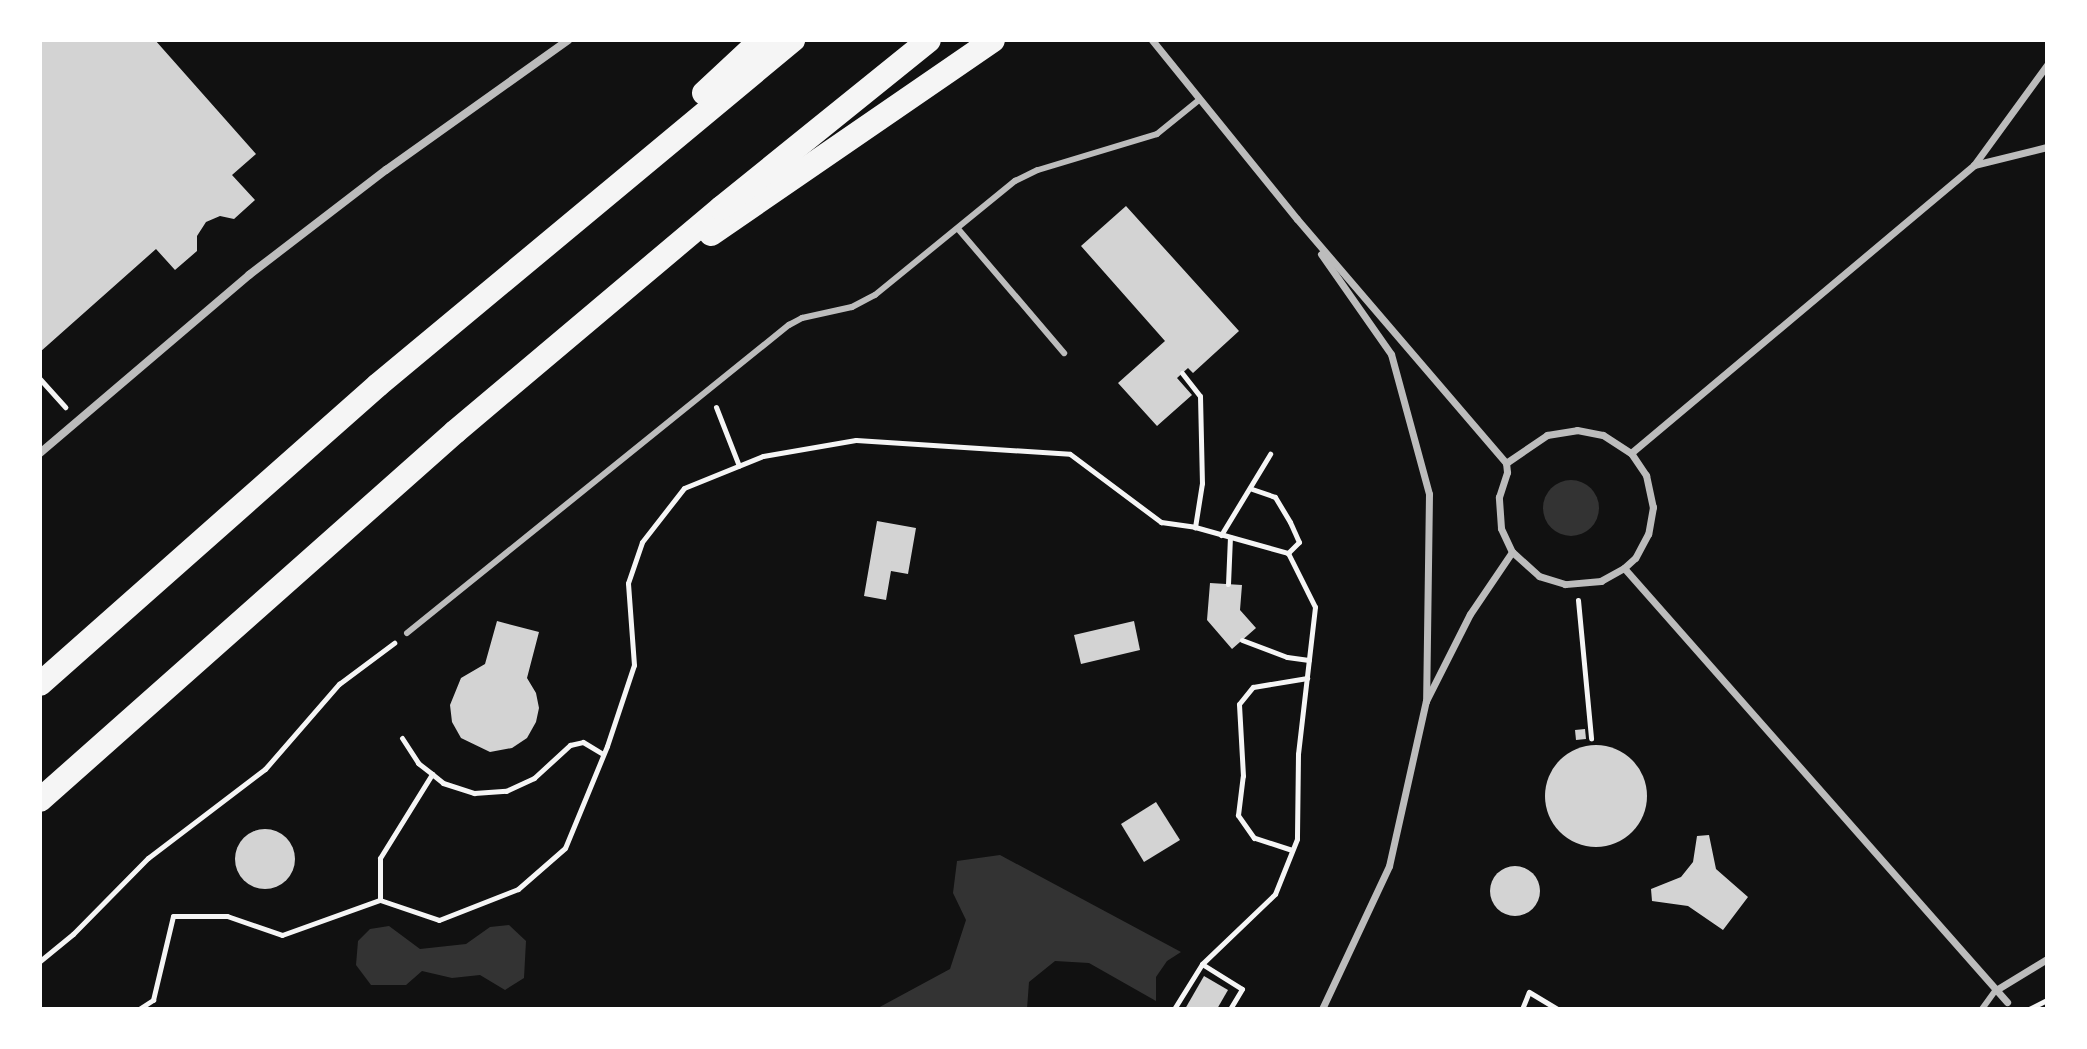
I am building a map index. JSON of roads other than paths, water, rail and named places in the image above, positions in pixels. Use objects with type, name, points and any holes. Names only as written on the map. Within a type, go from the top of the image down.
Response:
[{"type":"highway","points":[[524,260],[761,40]]},
{"type":"highway","points":[[40,684],[289,462],[524,260],[793,40]]},
{"type":"highway","points":[[40,800],[315,553],[584,322],[929,40]]},
{"type":"highway","points":[[584,322],[993,40]]},
{"type":"street","points":[[40,453],[189,323],[318,221],[568,40]]},
{"type":"street","points":[[1152,40],[1297,219],[1506,463]]},
{"type":"street","points":[[1631,453],[1974,165],[2047,65]]},
{"type":"street","points":[[1974,165],[2047,147]]},
{"type":"street","points":[[1297,219],[1391,354],[1429,494],[1426,701],[1389,866],[1322,1009]]},
{"type":"street","points":[[1577,430],[1603,435],[1631,453],[1646,475],[1653,507],[1648,534],[1635,558],[1601,581],[1565,584],[1539,576],[1512,552],[1501,528],[1499,497],[1506,463],[1547,435],[1577,430]]},
{"type":"street","points":[[1426,701],[1470,614],[1512,552]]},
{"type":"street","points":[[1624,568],[2007,1002]]},
{"type":"street","points":[[1996,990],[2047,959]]},
{"type":"lane","points":[[407,633],[789,325],[802,318],[852,307],[875,295],[959,230],[1015,181],[1038,170],[1157,134],[1200,99]]},
{"type":"lane","points":[[959,230],[1064,353]]},
{"type":"lane","points":[[1982,1009],[1996,990]]}]
